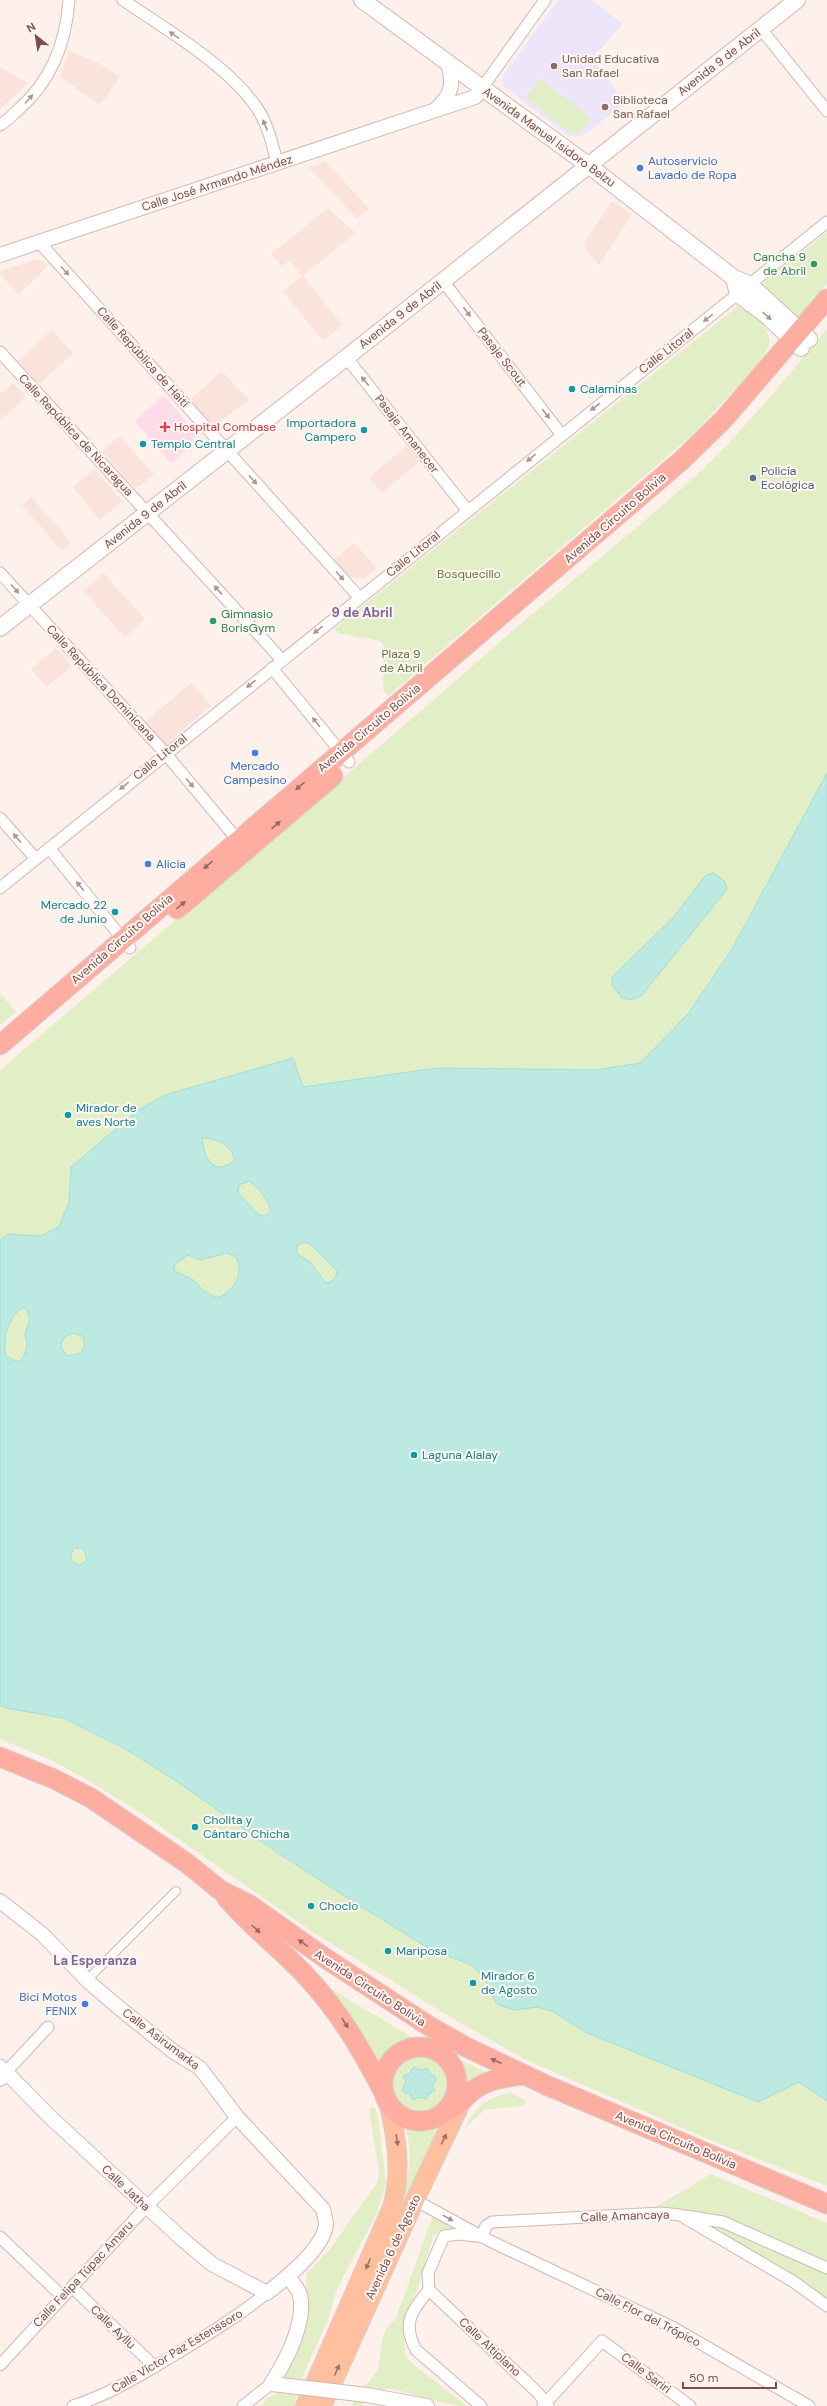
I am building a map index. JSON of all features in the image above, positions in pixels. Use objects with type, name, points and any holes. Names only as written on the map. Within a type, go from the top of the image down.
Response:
[{"type":"highway","name":"Avenida Circuito Bolivia","points":[[801,340],[827,299]]},
{"type":"highway","name":"Avenida Circuito Bolivia","points":[[0,1044],[126,943],[345,757],[682,460],[724,420],[801,340],[827,317]]},
{"type":"highway","name":"Avenida Circuito Bolivia","points":[[0,1059],[126,943]]},
{"type":"highway","name":"Avenida Circuito Bolivia","points":[[0,1758],[54,1779],[90,1798],[188,1864],[220,1890],[240,1914],[306,1976],[326,1999],[360,2046],[386,2098]]},
{"type":"highway","name":"Avenida Circuito Bolivia","points":[[220,1890],[250,1905],[325,1958],[428,2026],[466,2047],[526,2076],[827,2204]]},
{"type":"highway","points":[[428,2026],[441,2044],[456,2072],[454,2101],[430,2119],[412,2120],[396,2112],[386,2098],[384,2077],[390,2062],[403,2051],[419,2047],[441,2044],[466,2047]]},
{"type":"highway","points":[[419,2047],[437,2051],[451,2063]]},
{"type":"highway","name":"Avenida Circuito Bolivia","points":[[454,2101],[481,2086],[506,2076],[526,2076]]},
{"type":"main road","name":"Avenida Manuel Isidoro Belzu","points":[[362,0],[588,165],[734,278],[744,289],[801,340]]},
{"type":"main road","name":"Avenida 9 de Abril","points":[[0,628],[443,281],[797,0]]},
{"type":"main road","name":"Avenida 6 de Agosto","points":[[305,2406],[392,2208],[398,2188],[398,2144],[386,2098]]},
{"type":"main road","name":"Avenida 6 de Agosto","points":[[322,2406],[415,2200],[454,2101]]},
{"type":"street","points":[[0,125],[29,101],[50,73],[61,48],[67,23],[69,0]]},
{"type":"street","points":[[123,0],[194,49],[245,93],[257,108],[267,127],[277,162]]},
{"type":"street","points":[[482,88],[545,0]]},
{"type":"street","points":[[761,29],[827,111]]},
{"type":"street","name":"Calle José Armando Méndez","points":[[433,111],[450,93],[452,82],[448,64]]},
{"type":"street","name":"Calle José Armando Méndez","points":[[0,255],[475,97],[482,88]]},
{"type":"street","name":"Calle Litoral","points":[[0,888],[35,858],[561,434],[827,222]]},
{"type":"street","name":"Calle República de Haití","points":[[39,242],[359,597]]},
{"type":"street","name":"Pasaje Scout","points":[[443,281],[561,434]]},
{"type":"street","name":"Calle República de Nicaragua","points":[[0,352],[282,660]]},
{"type":"street","name":"Pasaje Amanecer","points":[[346,357],[467,510]]},
{"type":"street","name":"Calle República Dominicana","points":[[0,573],[165,753],[242,845]]},
{"type":"street","points":[[272,668],[345,757]]},
{"type":"street","points":[[0,818],[35,858]]},
{"type":"street","points":[[49,848],[126,943]]},
{"type":"street","points":[[87,1980],[176,1891]]},
{"type":"street","name":"Calle Asirumarka","points":[[0,1901],[42,1934],[87,1980],[174,2052],[200,2068],[236,2117],[323,2209]]},
{"type":"street","points":[[2,2072],[48,2027]]},
{"type":"street","name":"Calle Jatha","points":[[2,2072],[146,2207],[212,2264],[267,2293]]},
{"type":"street","name":"Calle Felipa Túpac Amaru","points":[[0,2366],[146,2207],[236,2117]]},
{"type":"street","points":[[415,2200],[482,2237]]},
{"type":"street","name":"Calle Víctor Paz Estenssoro","points":[[73,2406],[94,2400],[155,2367],[218,2329],[288,2277],[317,2246],[326,2225],[323,2209]]},
{"type":"street","name":"Calle Amancaya","points":[[482,2237],[486,2226],[492,2222],[661,2213],[680,2215],[794,2282],[827,2306]]},
{"type":"street","points":[[680,2215],[723,2222],[827,2268]]},
{"type":"street","points":[[482,2237],[459,2234],[444,2236],[428,2273],[429,2290],[415,2306],[408,2322],[410,2338],[416,2350],[482,2406]]},
{"type":"street","points":[[0,2237],[63,2297]]},
{"type":"street","name":"Calle Flor del Trópico","points":[[482,2237],[672,2327],[809,2406]]},
{"type":"street","points":[[243,2406],[276,2385],[282,2368],[301,2310],[299,2293],[288,2277]]},
{"type":"street","name":"Calle Ayllu","points":[[72,2287],[155,2367]]},
{"type":"street","name":"Calle Altiplano","points":[[429,2290],[538,2393],[546,2405]]},
{"type":"street","name":"Calle Sariri","points":[[546,2405],[602,2341],[690,2406]]},
{"type":"street","points":[[276,2385],[400,2404],[427,2406]]},
{"type":"shaded area","name":"Unidad Educativa San Rafael","points":[[558,0],[592,0],[623,24],[592,58],[625,103],[584,135],[579,136],[569,136],[504,87],[502,81],[503,75]]},
{"type":"shaded area","points":[[69,51],[102,65],[120,77],[100,105],[60,77]]},
{"type":"shaded area","points":[[0,67],[28,83],[0,109]]},
{"type":"shaded area","points":[[325,162],[369,208],[357,219],[309,167]]},
{"type":"shaded area","points":[[612,201],[632,214],[599,265],[583,245]]},
{"type":"shaded area","points":[[328,208],[355,233],[303,276],[342,325],[323,341],[283,291],[302,276],[290,260],[282,266],[271,254]]},
{"type":"shaded area","points":[[38,259],[48,266],[19,294],[0,274],[0,271]]},
{"type":"shaded area","points":[[52,330],[73,353],[39,384],[18,361]]},
{"type":"shaded area","points":[[221,371],[249,400],[217,424],[211,424],[190,400]]},
{"type":"shaded area","points":[[13,383],[26,397],[0,421],[0,394]]},
{"type":"shaded area","name":"Hospital Combase","points":[[163,395],[196,433],[191,446],[171,463],[135,421]]},
{"type":"shaded area","points":[[119,436],[154,475],[140,486],[134,487],[102,451]]},
{"type":"shaded area","points":[[406,446],[419,462],[382,493],[369,478]]},
{"type":"shaded area","points":[[94,469],[122,501],[100,520],[73,487]]},
{"type":"shaded area","points":[[31,497],[71,542],[62,550],[22,506]]},
{"type":"shaded area","points":[[354,543],[377,568],[365,578],[350,578],[334,560]]},
{"type":"shaded area","points":[[103,573],[145,619],[125,637],[83,591]]},
{"type":"shaded area","points":[[56,648],[72,666],[47,687],[31,669]]},
{"type":"shaded area","points":[[191,683],[211,706],[164,746],[144,723]]},
{"type":"green space","points":[[540,78],[591,118],[580,133],[570,133],[525,97]]},
{"type":"green space","points":[[827,232],[827,283],[797,320],[763,286],[765,282]]},
{"type":"green space","points":[[738,306],[760,319],[767,331],[770,341],[764,359],[692,435],[388,696],[383,690],[384,646],[380,641],[338,633],[334,629]]},
{"type":"green space","points":[[827,329],[827,773],[732,949],[688,1014],[640,1063],[596,1070],[437,1068],[303,1087],[293,1058],[165,1095],[138,1110],[72,1167],[69,1202],[59,1227],[40,1236],[8,1234],[0,1240],[0,1070],[670,499],[711,461],[746,425]]},
{"type":"green space","points":[[0,993],[16,1012],[0,1025]]},
{"type":"green space","points":[[202,1138],[207,1138],[223,1144],[231,1152],[234,1161],[220,1167],[215,1166],[207,1158]]},
{"type":"green space","points":[[249,1181],[257,1187],[267,1202],[271,1211],[265,1216],[259,1215],[238,1193],[239,1185]]},
{"type":"green space","points":[[303,1242],[310,1244],[336,1270],[337,1274],[331,1282],[326,1283],[316,1270],[297,1254],[297,1246]]},
{"type":"green space","points":[[227,1253],[236,1257],[239,1270],[238,1276],[233,1287],[217,1298],[204,1291],[193,1280],[175,1272],[174,1265],[188,1255],[200,1260]]},
{"type":"green space","points":[[24,1307],[28,1312],[30,1325],[26,1330],[25,1355],[18,1362],[6,1356],[5,1342],[10,1322],[18,1311]]},
{"type":"green space","points":[[74,1333],[84,1337],[84,1346],[81,1353],[67,1356],[61,1346],[62,1341],[65,1337]]},
{"type":"green space","points":[[76,1549],[82,1549],[87,1554],[85,1563],[82,1565],[76,1565],[71,1560],[71,1554]]},
{"type":"green space","points":[[0,1705],[6,1708],[63,1718],[124,1748],[178,1782],[281,1855],[357,1904],[431,1949],[471,1965],[485,1978],[489,1991],[499,2006],[515,2010],[537,2007],[554,2012],[585,2032],[758,2102],[799,2082],[827,2101],[827,2186],[710,2140],[526,2060],[455,2020],[314,1933],[141,1813],[84,1778],[51,1760],[0,1739]]},
{"type":"green space","points":[[325,1985],[413,2038],[396,2044],[388,2050],[379,2066]]},
{"type":"green space","points":[[414,2054],[426,2054],[436,2058],[445,2067],[449,2077],[449,2089],[441,2104],[426,2112],[414,2112],[404,2108],[395,2099],[391,2089],[391,2077],[395,2067],[404,2058]]},
{"type":"green space","points":[[460,2060],[488,2073],[463,2088]]},
{"type":"green space","points":[[510,2093],[526,2100],[523,2106],[484,2110],[465,2128],[473,2114],[488,2100]]},
{"type":"green space","points":[[374,2107],[378,2116],[386,2183],[377,2213],[336,2291],[328,2320],[304,2373],[294,2406],[262,2406],[267,2398],[277,2394],[299,2342],[306,2310],[306,2274],[330,2249],[377,2183],[379,2173],[369,2109]]},
{"type":"green space","points":[[444,2122],[393,2229],[408,2177],[409,2152],[405,2125],[420,2128]]},
{"type":"green space","points":[[711,2174],[827,2223],[827,2265],[714,2214],[656,2207]]},
{"type":"green space","points":[[433,2215],[465,2228],[439,2230],[433,2237],[420,2282],[403,2325],[405,2354],[408,2360],[467,2406],[439,2402],[389,2388],[380,2390],[371,2387],[361,2406],[352,2406],[362,2387],[369,2382],[378,2369],[383,2337],[386,2329],[396,2318]]},
{"type":"green space","points":[[705,2222],[729,2230],[827,2273],[827,2300],[787,2273]]},
{"type":"water","name":"Laguna Alalay","points":[[827,773],[827,2101],[799,2082],[758,2102],[585,2032],[554,2012],[537,2007],[515,2010],[498,2005],[489,1991],[485,1978],[471,1965],[430,1949],[357,1904],[281,1855],[178,1782],[124,1748],[63,1718],[6,1708],[0,1705],[0,1240],[8,1234],[40,1236],[59,1227],[69,1202],[71,1167],[138,1110],[165,1095],[293,1058],[303,1087],[437,1068],[596,1070],[640,1063],[688,1014],[732,949]],"holes":[[[202,1138],[218,1141],[228,1147],[234,1161],[220,1167],[215,1166],[207,1158]],[[249,1181],[263,1194],[271,1211],[265,1216],[259,1215],[238,1193],[239,1185]],[[303,1242],[310,1244],[336,1270],[337,1274],[331,1282],[326,1283],[310,1262],[297,1254],[297,1246]],[[227,1253],[236,1257],[239,1270],[233,1287],[217,1298],[204,1291],[193,1280],[175,1271],[174,1265],[188,1255],[200,1260]],[[24,1307],[29,1314],[29,1321],[25,1335],[26,1350],[25,1354],[18,1362],[6,1356],[5,1349],[6,1335],[10,1322]],[[74,1333],[84,1337],[84,1346],[81,1353],[67,1356],[61,1347],[63,1339]],[[80,1548],[85,1551],[87,1560],[83,1564],[78,1565],[72,1562],[71,1554],[74,1549]]]},
{"type":"water","points":[[714,873],[725,882],[727,889],[642,995],[632,1000],[622,998],[612,985],[612,977],[673,918],[706,875]]},
{"type":"water","points":[[414,2067],[420,2070],[427,2068],[429,2073],[436,2077],[436,2082],[432,2084],[435,2091],[428,2094],[426,2099],[418,2097],[413,2100],[410,2093],[405,2093],[402,2090],[406,2082],[403,2076],[410,2074]]},
{"type":"place","name":"Unidad Educativa San Rafael","points":[[554,66]]},
{"type":"place","name":"Biblioteca San Rafael","points":[[605,107]]},
{"type":"place","name":"Autoservicio Lavado de Ropa","points":[[640,168]]},
{"type":"place","name":"Cancha 9 de Abril","points":[[814,264]]},
{"type":"place","name":"Calaminas","points":[[572,389]]},
{"type":"place","name":"Hospital Combase","points":[[165,427]]},
{"type":"place","name":"Importadora Campero","points":[[364,430]]},
{"type":"place","name":"Templo Central","points":[[143,444]]},
{"type":"place","name":"Policía Ecológica","points":[[753,478]]},
{"type":"place","name":"Gimnasio BorisGym","points":[[213,621]]},
{"type":"place","name":"Mercado Campesino","points":[[255,753]]},
{"type":"place","name":"Alicia","points":[[148,864]]},
{"type":"place","name":"Mercado 22 de Junio","points":[[115,912]]},
{"type":"place","name":"Mirador de aves Norte","points":[[68,1115]]},
{"type":"place","name":"Laguna Alalay","points":[[414,1455]]},
{"type":"place","name":"Cholita y Cántaro Chicha","points":[[195,1827]]},
{"type":"place","name":"Choclo","points":[[311,1906]]},
{"type":"place","name":"Mariposa","points":[[388,1951]]},
{"type":"place","name":"Mirador 6 de Agosto","points":[[473,1983]]},
{"type":"place","name":"Bici Motos FENIX","points":[[85,2004]]},
{"type":"district","name":"9 de Abril","points":[[362,612]]},
{"type":"district","name":"La Esperanza","points":[[95,1960]]},
{"type":"park label","name":"Bosquecillo","points":[[469,574]]},
{"type":"park label","name":"Plaza 9 de Abril","points":[[401,661]]}]
